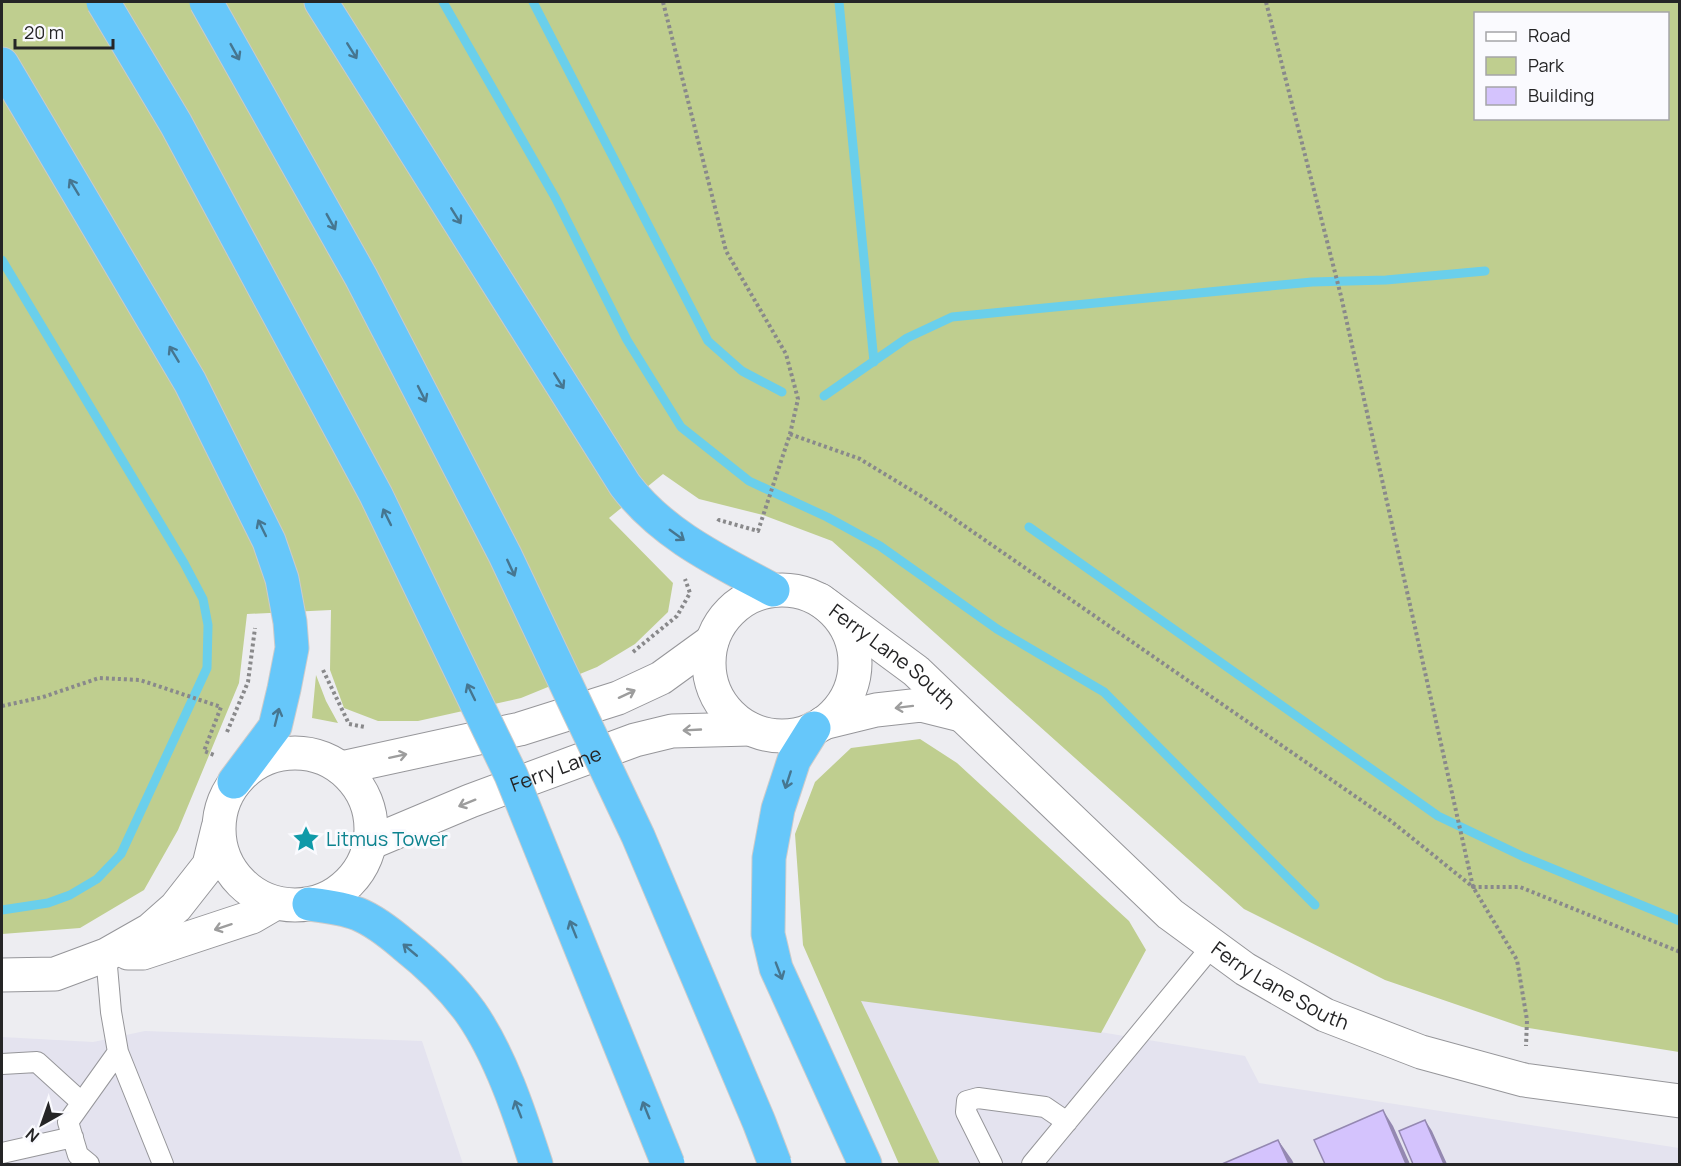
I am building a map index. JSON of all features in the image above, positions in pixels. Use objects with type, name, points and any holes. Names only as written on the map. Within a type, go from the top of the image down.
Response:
[{"type":"highway","points":[[103,2],[176,123],[376,495],[511,775],[668,1164]]},
{"type":"highway","points":[[206,2],[362,277],[505,555],[638,836],[775,1164]]},
{"type":"highway","points":[[321,2],[639,504],[694,548],[772,590]]},
{"type":"highway","points":[[2,64],[190,382],[269,541],[282,579],[292,648],[275,727],[225,770]]},
{"type":"highway","points":[[819,726],[794,760],[778,809],[769,858],[768,934],[776,968],[865,1164]]},
{"type":"highway","points":[[309,904],[344,909],[383,928],[443,981],[471,1013],[494,1055],[518,1110],[537,1164]]},
{"type":"street","points":[[772,590],[797,591],[820,600],[838,616],[850,637],[855,661],[852,685],[840,707],[819,726],[793,735],[771,735],[750,729],[733,717],[720,701],[711,682],[709,661],[712,641],[721,622],[735,606],[753,595],[772,590]]},
{"type":"street","name":"Ferry Lane South","points":[[820,600],[916,671],[1170,914],[1245,969],[1325,1015],[1420,1052],[1524,1080],[1677,1106]]},
{"type":"street","points":[[341,768],[520,729],[618,698],[661,678],[712,641]]},
{"type":"street","name":"Ferry Lane South","points":[[819,726],[876,710],[921,705],[961,715]]},
{"type":"street","name":"Ferry Lane","points":[[370,843],[471,801],[635,740],[672,731],[750,729]]},
{"type":"street","points":[[2,975],[55,974],[105,954],[150,930],[176,907],[209,865],[218,828],[225,770],[251,766],[273,755],[296,752],[320,756],[341,768],[356,783],[366,801],[370,822],[370,843],[362,864],[349,883],[331,896],[309,904],[292,905],[276,903],[253,892],[234,875],[222,853],[218,828]]},
{"type":"street","points":[[105,954],[143,953],[252,917],[276,903]]},
{"type":"lane","points":[[1032,1164],[1213,945]]},
{"type":"lane","points":[[105,954],[118,1052],[163,1164]]},
{"type":"lane","points":[[89,1164],[78,1155],[68,1122],[118,1052]]},
{"type":"lane","points":[[2,1064],[37,1062],[81,1102]]},
{"type":"lane","points":[[992,1164],[966,1112],[967,1101],[978,1098],[1045,1107],[1067,1122]]},
{"type":"lane","points":[[2,1153],[73,1137]]},
{"type":"path","points":[[663,2],[726,251],[786,354],[798,399],[790,434],[758,531],[719,520],[715,526]]},
{"type":"path","points":[[1266,2],[1334,265],[1473,887],[1517,960],[1527,1020],[1524,1080]]},
{"type":"path","points":[[790,434],[860,459],[924,498],[1391,821],[1473,887],[1520,887],[1680,952]]},
{"type":"path","points":[[226,735],[248,682],[256,624]]},
{"type":"path","points":[[2,706],[43,697],[99,678],[140,680],[221,707],[204,752],[225,770]]},
{"type":"shaded area","points":[[860,1000],[1094,1031],[1245,1056],[1259,1083],[1679,1148],[1679,1164],[940,1164]]},
{"type":"shaded area","points":[[145,1031],[422,1041],[463,1164],[2,1164],[2,1037],[93,1042]]},
{"type":"green space","points":[[2,2],[1679,2],[1679,1052],[1522,1027],[1385,980],[1244,909],[832,541],[763,515],[699,499],[663,474],[609,518],[673,583],[668,612],[635,644],[597,667],[521,698],[418,721],[378,721],[344,708],[330,670],[331,610],[247,614],[239,683],[178,830],[144,890],[80,928],[2,934]]},
{"type":"green space","points":[[316,675],[326,701],[338,723],[312,718]]},
{"type":"green space","points":[[920,739],[957,763],[1129,921],[1146,950],[1101,1033],[861,1001],[940,1164],[899,1164],[803,945],[795,834],[815,782],[851,748]]},
{"type":"building","points":[[1383,1110],[1406,1164],[1325,1164],[1314,1140]]},
{"type":"building","points":[[1425,1120],[1444,1164],[1413,1164],[1399,1131]]},
{"type":"building","points":[[1278,1140],[1289,1164],[1222,1164]]},
{"type":"waterway","points":[[443,2],[556,199],[627,340],[681,427],[749,481],[827,517],[880,546],[997,629],[1104,692],[1315,905]]},
{"type":"waterway","points":[[533,2],[708,341],[742,371],[782,392]]},
{"type":"waterway","points":[[839,2],[874,362]]},
{"type":"waterway","points":[[2,260],[184,563],[203,599],[208,625],[207,668],[121,854],[97,879],[70,895],[48,903],[2,910]]},
{"type":"waterway","points":[[824,396],[907,338],[952,317],[1312,282],[1386,280],[1485,271]]},
{"type":"waterway","points":[[1029,527],[1438,816],[1524,857],[1680,921]]},
{"type":"place","name":"Litmus Tower","points":[[306,839]]}]
